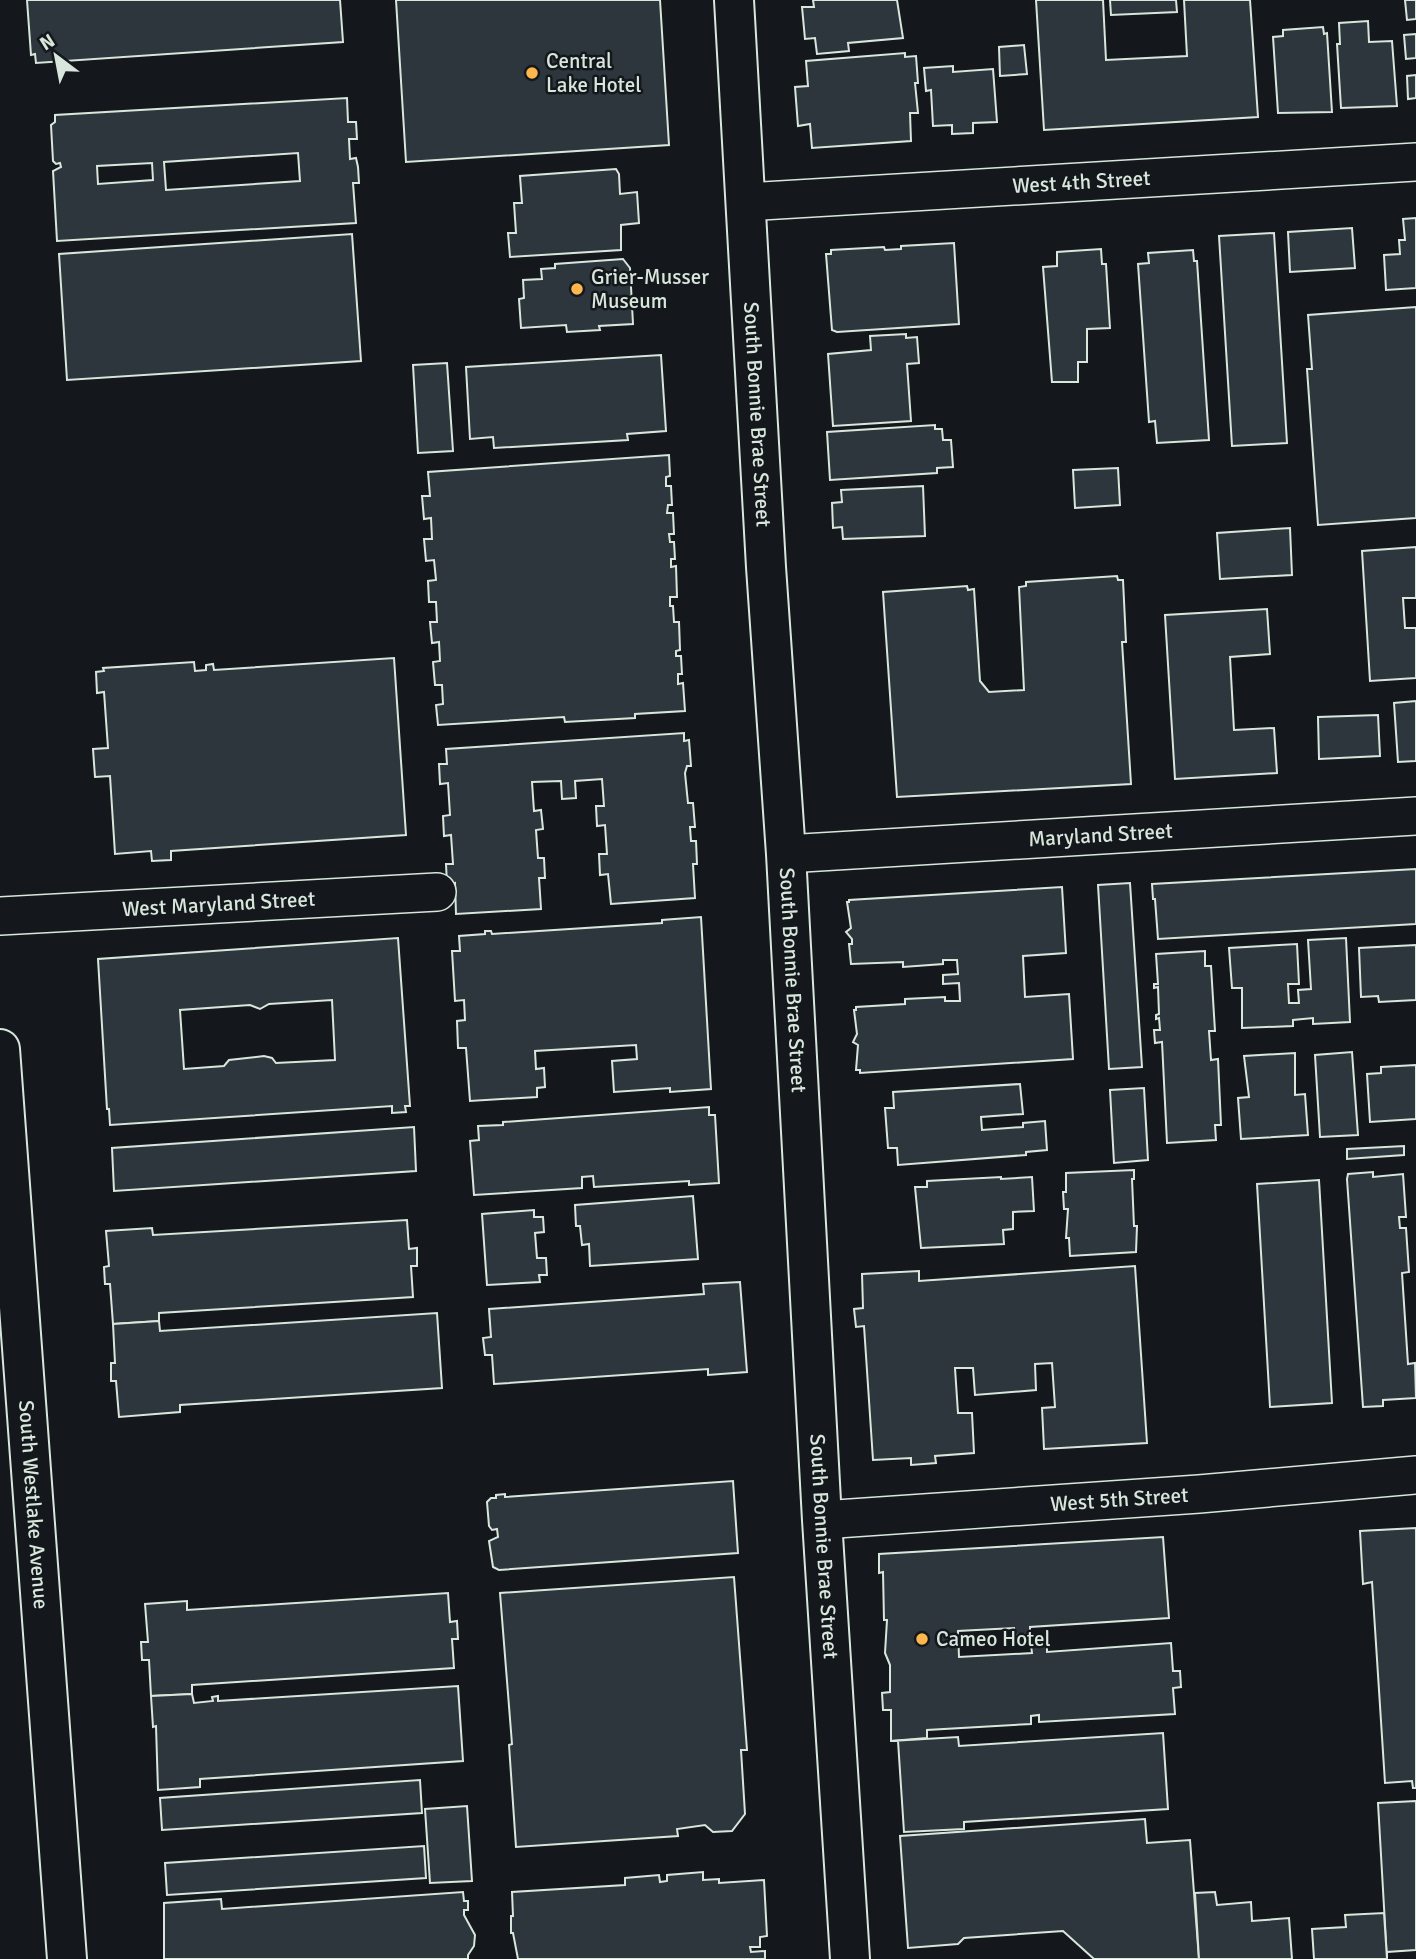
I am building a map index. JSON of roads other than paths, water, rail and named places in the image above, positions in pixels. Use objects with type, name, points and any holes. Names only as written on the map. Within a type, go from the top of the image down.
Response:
[{"type":"street","name":"South Bonnie Brae Street","points":[[734,0],[850,1959]]},
{"type":"street","name":"West 4th Street","points":[[746,202],[1416,162]]},
{"type":"street","name":"Maryland Street","points":[[786,853],[1416,816]]},
{"type":"street","name":"West Maryland Street","points":[[0,916],[437,892]]},
{"type":"street","name":"South Westlake Avenue","points":[[0,1049],[67,1959]]},
{"type":"street","name":"West 5th Street","points":[[822,1520],[1199,1494],[1416,1475]]},
{"type":"place","name":"Central Lake Hotel","points":[[532,73]]},
{"type":"place","name":"Grier-Musser Museum","points":[[577,289]]},
{"type":"place","name":"Cameo Hotel","points":[[922,1639]]}]
